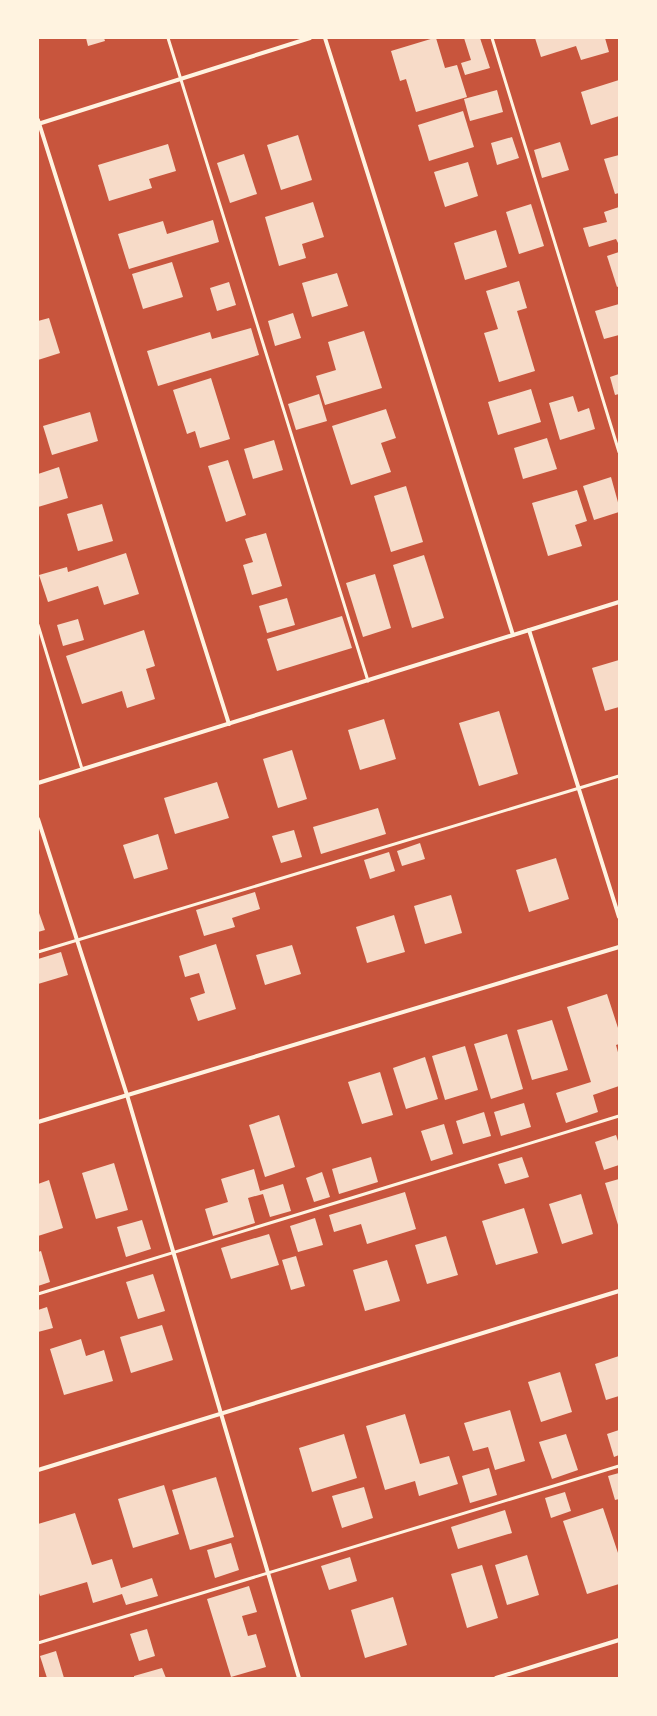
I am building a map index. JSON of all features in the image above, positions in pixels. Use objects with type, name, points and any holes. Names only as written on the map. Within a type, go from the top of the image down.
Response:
[{"type":"street","points":[[229,724],[38,123],[310,38]]},
{"type":"street","points":[[326,38],[513,635]]},
{"type":"street","points":[[38,782],[619,602]]},
{"type":"street","points":[[529,630],[619,917]]},
{"type":"street","points":[[38,819],[127,1094],[299,1678]]},
{"type":"street","points":[[38,1122],[619,946]]},
{"type":"street","points":[[38,1470],[619,1291]]},
{"type":"street","points":[[496,1678],[619,1640]]},
{"type":"lane","points":[[168,38],[368,681]]},
{"type":"lane","points":[[492,38],[619,452]]},
{"type":"lane","points":[[38,625],[82,769]]},
{"type":"lane","points":[[38,952],[619,776]]},
{"type":"lane","points":[[38,1294],[173,1254],[619,1116]]},
{"type":"lane","points":[[38,1643],[619,1466]]},
{"type":"building","points":[[86,38],[104,38],[105,41],[88,46]]},
{"type":"building","points":[[436,38],[445,68],[457,65],[467,97],[416,112],[406,79],[400,81],[391,51]]},
{"type":"building","points":[[464,38],[480,38],[490,68],[465,75],[461,63],[471,60]]},
{"type":"building","points":[[535,38],[605,38],[609,52],[581,60],[576,46],[541,57]]},
{"type":"building","points":[[619,80],[619,116],[591,125],[581,92]]},
{"type":"building","points":[[497,90],[503,112],[470,121],[464,99]]},
{"type":"building","points":[[463,111],[474,147],[429,161],[418,125]]},
{"type":"building","points":[[298,135],[312,180],[281,190],[267,145]]},
{"type":"building","points":[[512,137],[519,158],[497,165],[491,143]]},
{"type":"building","points":[[560,142],[569,170],[542,178],[534,150]]},
{"type":"building","points":[[168,144],[176,171],[149,179],[152,188],[109,201],[98,165]]},
{"type":"building","points":[[244,154],[257,194],[230,203],[217,163]]},
{"type":"building","points":[[619,155],[619,193],[615,194],[604,159]]},
{"type":"building","points":[[468,162],[478,196],[445,207],[434,172]]},
{"type":"building","points":[[313,202],[324,237],[302,244],[306,258],[279,266],[265,217]]},
{"type":"building","points":[[531,204],[544,246],[519,254],[506,212]]},
{"type":"building","points":[[619,207],[619,243],[616,239],[589,247],[583,228],[607,222],[604,212]]},
{"type":"building","points":[[213,220],[219,242],[129,269],[118,234],[163,221],[167,234]]},
{"type":"building","points":[[496,230],[507,267],[465,280],[454,243]]},
{"type":"building","points":[[619,252],[619,286],[617,287],[607,256]]},
{"type":"building","points":[[172,262],[183,297],[143,309],[132,274]]},
{"type":"building","points":[[337,273],[348,306],[312,317],[302,283]]},
{"type":"building","points":[[519,281],[527,308],[517,311],[535,371],[499,382],[484,333],[498,329],[486,291]]},
{"type":"building","points":[[229,282],[236,305],[217,311],[210,288]]},
{"type":"building","points":[[619,304],[619,335],[604,339],[595,311]]},
{"type":"building","points":[[293,313],[301,338],[275,346],[268,321]]},
{"type":"building","points":[[49,318],[60,353],[38,360],[38,321]]},
{"type":"building","points":[[251,328],[259,355],[158,386],[147,351],[210,332],[212,339]]},
{"type":"building","points":[[364,331],[382,388],[325,405],[316,376],[336,370],[328,342]]},
{"type":"building","points":[[619,374],[619,394],[615,395],[610,377]]},
{"type":"building","points":[[211,378],[230,439],[200,448],[195,431],[187,434],[173,390]]},
{"type":"building","points":[[531,389],[541,422],[498,435],[488,402]]},
{"type":"building","points":[[319,394],[327,421],[296,430],[288,404]]},
{"type":"building","points":[[573,396],[578,412],[589,408],[595,429],[560,440],[549,403]]},
{"type":"building","points":[[386,409],[396,438],[381,443],[391,472],[351,485],[332,426]]},
{"type":"building","points":[[90,412],[98,441],[52,455],[43,426]]},
{"type":"building","points":[[547,438],[557,469],[523,479],[514,448]]},
{"type":"building","points":[[274,440],[283,470],[253,479],[244,449]]},
{"type":"building","points":[[228,460],[246,515],[226,522],[208,466]]},
{"type":"building","points":[[59,467],[68,498],[38,507],[38,474]]},
{"type":"building","points":[[611,477],[619,506],[619,512],[594,520],[583,486]]},
{"type":"building","points":[[406,486],[423,542],[391,552],[374,496]]},
{"type":"building","points":[[577,490],[587,521],[575,525],[582,546],[548,556],[532,503]]},
{"type":"building","points":[[102,504],[113,541],[78,551],[67,514]]},
{"type":"building","points":[[266,533],[282,586],[252,595],[243,565],[253,562],[245,539]]},
{"type":"building","points":[[126,553],[139,594],[104,605],[98,586],[48,602],[39,575],[67,567],[68,572]]},
{"type":"building","points":[[424,555],[444,618],[412,628],[393,565]]},
{"type":"building","points":[[375,574],[391,628],[363,637],[346,583]]},
{"type":"building","points":[[287,598],[295,625],[267,633],[259,606]]},
{"type":"building","points":[[342,616],[352,648],[277,671],[267,639]]},
{"type":"building","points":[[78,619],[84,640],[63,646],[57,625]]},
{"type":"building","points":[[144,630],[155,666],[146,669],[155,699],[127,708],[122,691],[82,704],[66,656]]},
{"type":"building","points":[[619,660],[619,707],[605,711],[592,668]]},
{"type":"building","points":[[499,711],[518,774],[479,786],[459,723]]},
{"type":"building","points":[[384,719],[396,759],[360,770],[348,730]]},
{"type":"building","points":[[292,750],[307,799],[278,808],[263,759]]},
{"type":"building","points":[[217,782],[229,818],[175,834],[164,798]]},
{"type":"building","points":[[378,808],[386,834],[321,854],[313,827]]},
{"type":"building","points":[[294,830],[302,857],[281,863],[272,836]]},
{"type":"building","points":[[158,834],[168,869],[134,879],[123,845]]},
{"type":"building","points":[[420,843],[425,859],[402,866],[397,851]]},
{"type":"building","points":[[389,852],[395,871],[370,879],[364,860]]},
{"type":"building","points":[[556,858],[569,899],[529,912],[516,870]]},
{"type":"building","points":[[255,892],[260,909],[232,918],[235,927],[204,936],[196,910]]},
{"type":"building","points":[[451,895],[462,933],[425,944],[414,906]]},
{"type":"building","points":[[38,910],[45,930],[38,932]]},
{"type":"building","points":[[394,915],[405,952],[367,963],[356,927]]},
{"type":"building","points":[[216,944],[236,1009],[198,1021],[190,998],[205,993],[199,973],[185,977],[179,956]]},
{"type":"building","points":[[292,945],[301,974],[265,985],[256,955]]},
{"type":"building","points":[[61,952],[68,975],[38,984],[38,959]]},
{"type":"building","points":[[607,994],[619,1031],[619,1044],[616,1045],[619,1056],[619,1086],[593,1095],[598,1112],[566,1123],[556,1093],[591,1082],[567,1007]]},
{"type":"building","points":[[552,1020],[568,1070],[532,1080],[517,1030]]},
{"type":"building","points":[[507,1034],[523,1089],[491,1099],[474,1044]]},
{"type":"building","points":[[465,1046],[478,1090],[445,1100],[432,1056]]},
{"type":"building","points":[[425,1057],[438,1099],[406,1109],[393,1068]]},
{"type":"building","points":[[380,1072],[393,1115],[362,1124],[348,1082]]},
{"type":"building","points":[[524,1103],[531,1127],[501,1136],[494,1112]]},
{"type":"building","points":[[484,1112],[491,1136],[463,1144],[456,1121]]},
{"type":"building","points":[[279,1115],[295,1167],[265,1177],[249,1125]]},
{"type":"building","points":[[444,1124],[453,1154],[431,1161],[421,1131]]},
{"type":"building","points":[[616,1135],[619,1144],[619,1165],[604,1170],[595,1142]]},
{"type":"building","points":[[371,1157],[378,1182],[339,1194],[332,1169]]},
{"type":"building","points":[[522,1157],[529,1177],[505,1184],[498,1164]]},
{"type":"building","points":[[114,1163],[128,1210],[96,1219],[82,1173]]},
{"type":"building","points":[[254,1169],[260,1191],[283,1184],[291,1211],[270,1217],[263,1194],[248,1198],[255,1223],[213,1236],[205,1209],[228,1202],[221,1179]]},
{"type":"building","points":[[322,1172],[330,1197],[314,1202],[306,1178]]},
{"type":"building","points":[[619,1179],[619,1228],[605,1183]]},
{"type":"building","points":[[49,1180],[63,1228],[38,1236],[38,1184]]},
{"type":"building","points":[[405,1192],[416,1229],[367,1244],[361,1224],[334,1232],[329,1215]]},
{"type":"building","points":[[581,1194],[593,1234],[562,1244],[549,1204]]},
{"type":"building","points":[[524,1208],[538,1253],[496,1265],[482,1221]]},
{"type":"building","points":[[315,1218],[323,1245],[298,1252],[290,1226]]},
{"type":"building","points":[[142,1220],[151,1249],[126,1257],[117,1227]]},
{"type":"building","points":[[269,1234],[279,1265],[231,1279],[221,1248]]},
{"type":"building","points":[[446,1236],[458,1275],[427,1284],[415,1245]]},
{"type":"building","points":[[41,1251],[50,1282],[38,1286],[38,1252]]},
{"type":"building","points":[[296,1256],[305,1286],[291,1290],[282,1260]]},
{"type":"building","points":[[387,1260],[400,1301],[365,1311],[353,1270]]},
{"type":"building","points":[[153,1274],[165,1311],[138,1319],[126,1282]]},
{"type":"building","points":[[47,1307],[53,1328],[38,1332],[38,1310]]},
{"type":"building","points":[[162,1325],[173,1360],[131,1373],[120,1337]]},
{"type":"building","points":[[81,1339],[86,1356],[104,1350],[113,1381],[64,1395],[50,1349]]},
{"type":"building","points":[[619,1356],[619,1396],[606,1400],[595,1364]]},
{"type":"building","points":[[560,1372],[572,1412],[541,1422],[528,1382]]},
{"type":"building","points":[[510,1410],[525,1461],[495,1470],[488,1447],[473,1451],[464,1423]]},
{"type":"building","points":[[405,1414],[420,1464],[449,1456],[458,1484],[419,1496],[415,1481],[385,1490],[366,1426]]},
{"type":"building","points":[[619,1430],[619,1455],[614,1457],[607,1434]]},
{"type":"building","points":[[344,1434],[357,1478],[312,1492],[299,1448]]},
{"type":"building","points":[[566,1434],[578,1470],[552,1479],[539,1442]]},
{"type":"building","points":[[489,1468],[497,1495],[470,1503],[462,1476]]},
{"type":"building","points":[[619,1473],[619,1499],[615,1500],[608,1476]]},
{"type":"building","points":[[216,1477],[234,1537],[190,1550],[172,1490]]},
{"type":"building","points":[[164,1485],[179,1534],[133,1548],[118,1499]]},
{"type":"building","points":[[364,1487],[373,1518],[342,1528],[332,1496]]},
{"type":"building","points":[[565,1492],[571,1511],[551,1518],[545,1498]]},
{"type":"building","points":[[603,1508],[619,1556],[619,1584],[587,1594],[563,1521]]},
{"type":"building","points":[[505,1510],[512,1533],[458,1549],[451,1527]]},
{"type":"building","points":[[75,1513],[92,1565],[112,1559],[121,1588],[152,1578],[158,1596],[126,1605],[122,1594],[93,1603],[87,1582],[40,1596],[38,1590],[38,1524]]},
{"type":"building","points":[[231,1543],[239,1570],[215,1578],[207,1550]]},
{"type":"building","points":[[527,1555],[539,1595],[507,1605],[495,1565]]},
{"type":"building","points":[[350,1557],[357,1581],[329,1590],[321,1566]]},
{"type":"building","points":[[482,1565],[498,1618],[467,1628],[451,1574]]},
{"type":"building","points":[[249,1586],[257,1612],[242,1616],[248,1636],[256,1634],[266,1667],[231,1677],[207,1599]]},
{"type":"building","points":[[393,1597],[407,1645],[365,1658],[351,1610]]},
{"type":"building","points":[[147,1629],[155,1656],[139,1661],[130,1634]]},
{"type":"building","points":[[56,1651],[64,1678],[47,1678],[40,1656]]},
{"type":"building","points":[[162,1668],[166,1678],[134,1678],[134,1676]]}]
